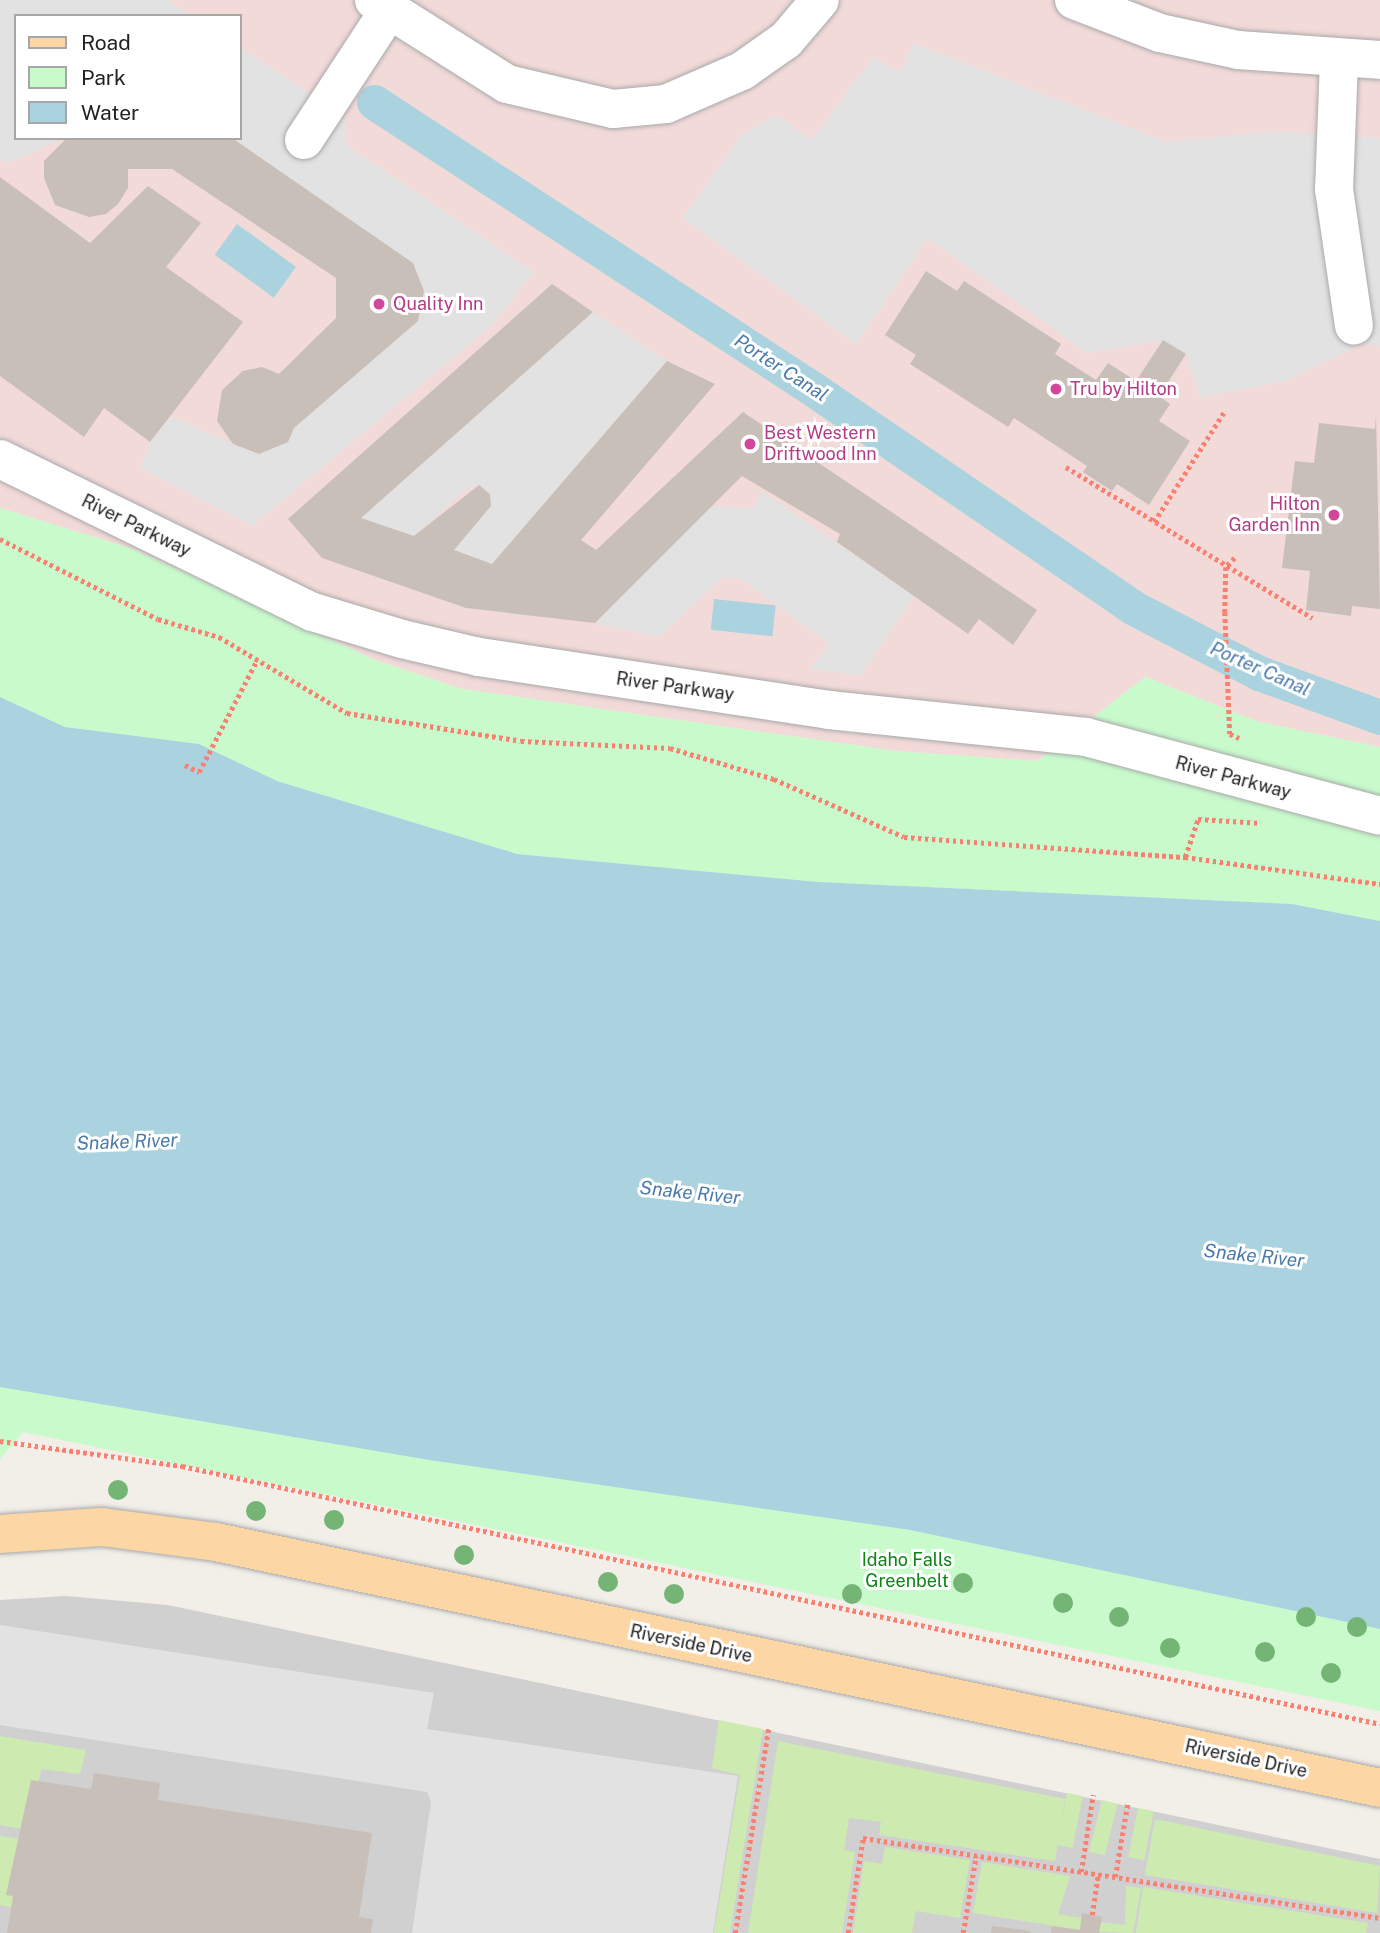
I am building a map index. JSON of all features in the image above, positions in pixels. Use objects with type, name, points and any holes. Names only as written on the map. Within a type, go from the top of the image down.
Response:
[{"type":"main road","name":"Riverside Drive","points":[[0,1534],[102,1527],[204,1540],[1380,1788]]},
{"type":"street","points":[[304,140],[382,5],[507,84],[613,109],[666,104],[742,71],[786,40],[820,0]]},
{"type":"street","points":[[1074,0],[1173,36],[1339,61],[1380,60]]},
{"type":"street","points":[[1339,61],[1334,189],[1354,326]]},
{"type":"street","name":"River Parkway","points":[[0,459],[313,612],[402,639],[479,657],[816,708],[1086,737],[1380,816]]},
{"type":"path","points":[[1154,522],[1224,412]]},
{"type":"path","points":[[1066,467],[1226,568],[1312,618]]},
{"type":"path","points":[[0,539],[257,660],[347,713],[520,741],[670,748],[774,779],[904,837],[1185,857],[1380,884]]},
{"type":"path","points":[[1229,701],[1226,568],[1235,558]]},
{"type":"path","points":[[185,765],[199,772],[257,660]]},
{"type":"path","points":[[1185,857],[1198,819],[1255,824],[1273,818]]},
{"type":"path","points":[[0,1441],[182,1466],[1380,1724]]},
{"type":"path","points":[[735,1933],[769,1726]]},
{"type":"path","points":[[1081,1872],[1093,1795]]},
{"type":"path","points":[[1115,1877],[1128,1802]]},
{"type":"path","points":[[848,1933],[863,1838],[1380,1918]]},
{"type":"path","points":[[963,1933],[976,1856]]},
{"type":"path","points":[[1092,1915],[1098,1875]]},
{"type":"shaded area","points":[[0,0],[1380,0],[1380,747],[1259,722],[1145,677],[1037,761],[896,751],[462,689],[375,660],[133,549],[0,508]]},
{"type":"shaded area","points":[[0,0],[167,0],[189,14],[14,14],[14,140],[60,140],[7,163],[0,158]]},
{"type":"shaded area","points":[[913,43],[1166,142],[1276,131],[1380,138],[1380,346],[1362,344],[1285,381],[1200,397],[1186,354],[1163,340],[1087,353],[928,238],[856,344],[683,218],[742,134],[777,115],[811,140],[873,58],[901,72]]},
{"type":"shaded area","points":[[242,48],[345,116],[346,145],[534,272],[492,325],[252,526],[141,468],[150,442],[170,417],[259,454],[288,442],[294,428],[418,321],[424,291],[413,263],[235,140],[242,140]]},
{"type":"shaded area","points":[[593,312],[667,361],[492,564],[454,550],[491,506],[490,494],[479,485],[465,490],[414,536],[361,518]]},
{"type":"shaded area","points":[[761,491],[914,596],[861,675],[810,669],[829,644],[740,578],[723,577],[659,637],[595,624],[710,506],[753,509]]},
{"type":"shaded area","points":[[66,1596],[168,1605],[1380,1859],[1380,1933],[0,1933],[0,1600]]},
{"type":"shaded area","points":[[0,1625],[434,1693],[427,1729],[738,1776],[713,1933],[412,1933],[431,1802],[427,1792],[0,1725]]},
{"type":"green space","points":[[0,508],[133,549],[375,660],[462,689],[896,751],[1037,761],[1145,677],[1259,722],[1380,747],[1380,921],[1292,904],[818,882],[517,854],[277,781],[199,744],[65,727],[0,697]]},
{"type":"green space","name":"Idaho Falls Greenbelt","points":[[0,1387],[429,1460],[910,1530],[1380,1629],[1380,1711],[23,1432],[0,1459]]},
{"type":"green space","points":[[719,1720],[763,1729],[730,1933],[714,1933],[740,1775],[712,1768]]},
{"type":"green space","points":[[0,1736],[86,1750],[80,1774],[42,1769],[23,1829],[0,1825]]},
{"type":"green space","points":[[778,1741],[1065,1799],[1055,1861],[879,1835],[881,1822],[849,1818],[844,1850],[855,1852],[842,1933],[748,1933]]},
{"type":"green space","points":[[1067,1793],[1083,1796],[1073,1848],[1057,1845]]},
{"type":"green space","points":[[1102,1800],[1118,1804],[1105,1855],[1089,1851]]},
{"type":"green space","points":[[1138,1808],[1154,1811],[1144,1860],[1128,1857]]},
{"type":"green space","points":[[1155,1819],[1380,1866],[1377,1913],[1145,1875]]},
{"type":"green space","points":[[0,1836],[22,1839],[6,1895],[13,1896],[12,1907],[0,1905]]},
{"type":"green space","points":[[885,1847],[970,1860],[960,1918],[916,1911],[912,1933],[853,1933],[864,1861],[882,1864]]},
{"type":"green space","points":[[982,1862],[1070,1876],[1058,1914],[1082,1918],[1080,1930],[973,1913]]},
{"type":"green space","points":[[1126,1886],[1141,1888],[1133,1933],[1099,1932],[1101,1922],[1125,1925]]},
{"type":"green space","points":[[1143,1887],[1368,1923],[1366,1933],[1136,1933]]},
{"type":"water","points":[[237,224],[296,267],[274,298],[215,255]]},
{"type":"water","points":[[714,599],[776,605],[772,636],[711,630]]},
{"type":"water","name":"Snake River","points":[[0,697],[65,727],[199,744],[277,781],[517,854],[818,882],[1292,904],[1380,921],[1380,1629],[910,1530],[429,1460],[0,1387]]},
{"type":"building","name":"Quality Inn","points":[[65,140],[235,140],[413,263],[424,291],[418,321],[294,428],[288,442],[259,454],[233,444],[217,421],[222,390],[243,371],[262,367],[279,374],[336,318],[336,278],[172,169],[128,169],[128,188],[118,204],[106,214],[89,217],[55,205],[44,178],[44,161]]},
{"type":"building","points":[[0,177],[90,243],[148,186],[201,223],[166,267],[243,322],[150,442],[104,408],[84,437],[0,376]]},
{"type":"building","name":"Tru by Hilton","points":[[926,271],[957,291],[964,281],[1061,344],[1055,354],[1096,380],[1108,363],[1136,381],[1163,340],[1186,354],[1159,396],[1170,404],[1159,421],[1190,441],[1149,505],[1117,484],[1112,491],[1083,472],[1087,466],[1014,418],[1008,427],[910,364],[916,355],[885,335]]},
{"type":"building","name":"Best Western Driftwood Inn","points":[[552,284],[593,312],[361,518],[414,536],[479,485],[490,494],[491,506],[454,550],[492,564],[667,361],[715,384],[581,540],[596,550],[743,412],[1037,610],[1013,645],[979,619],[968,634],[837,542],[840,534],[742,476],[595,623],[466,608],[322,558],[288,519]]},
{"type":"building","name":"Hilton Garden Inn","points":[[1376,415],[1380,609],[1352,606],[1351,616],[1306,610],[1310,571],[1282,568],[1295,461],[1314,463],[1319,423],[1375,429]]},
{"type":"building","points":[[94,1773],[160,1783],[158,1800],[372,1833],[359,1917],[373,1919],[371,1933],[7,1933],[13,1896],[6,1895],[31,1780],[91,1789]]},
{"type":"building","points":[[1082,1913],[1102,1917],[1099,1933],[1051,1933],[1052,1926],[1080,1930]]},
{"type":"building","points":[[992,1926],[1031,1931],[991,1933]]},
{"type":"waterway","name":"Porter Canal","points":[[374,102],[810,387],[1132,607],[1259,673],[1380,717]]},
{"type":"place","name":"Quality Inn","points":[[379,304]]},
{"type":"place","name":"Tru by Hilton","points":[[1056,389]]},
{"type":"place","name":"Best Western Driftwood Inn","points":[[750,444]]},
{"type":"place","name":"Hilton Garden Inn","points":[[1334,515]]}]
